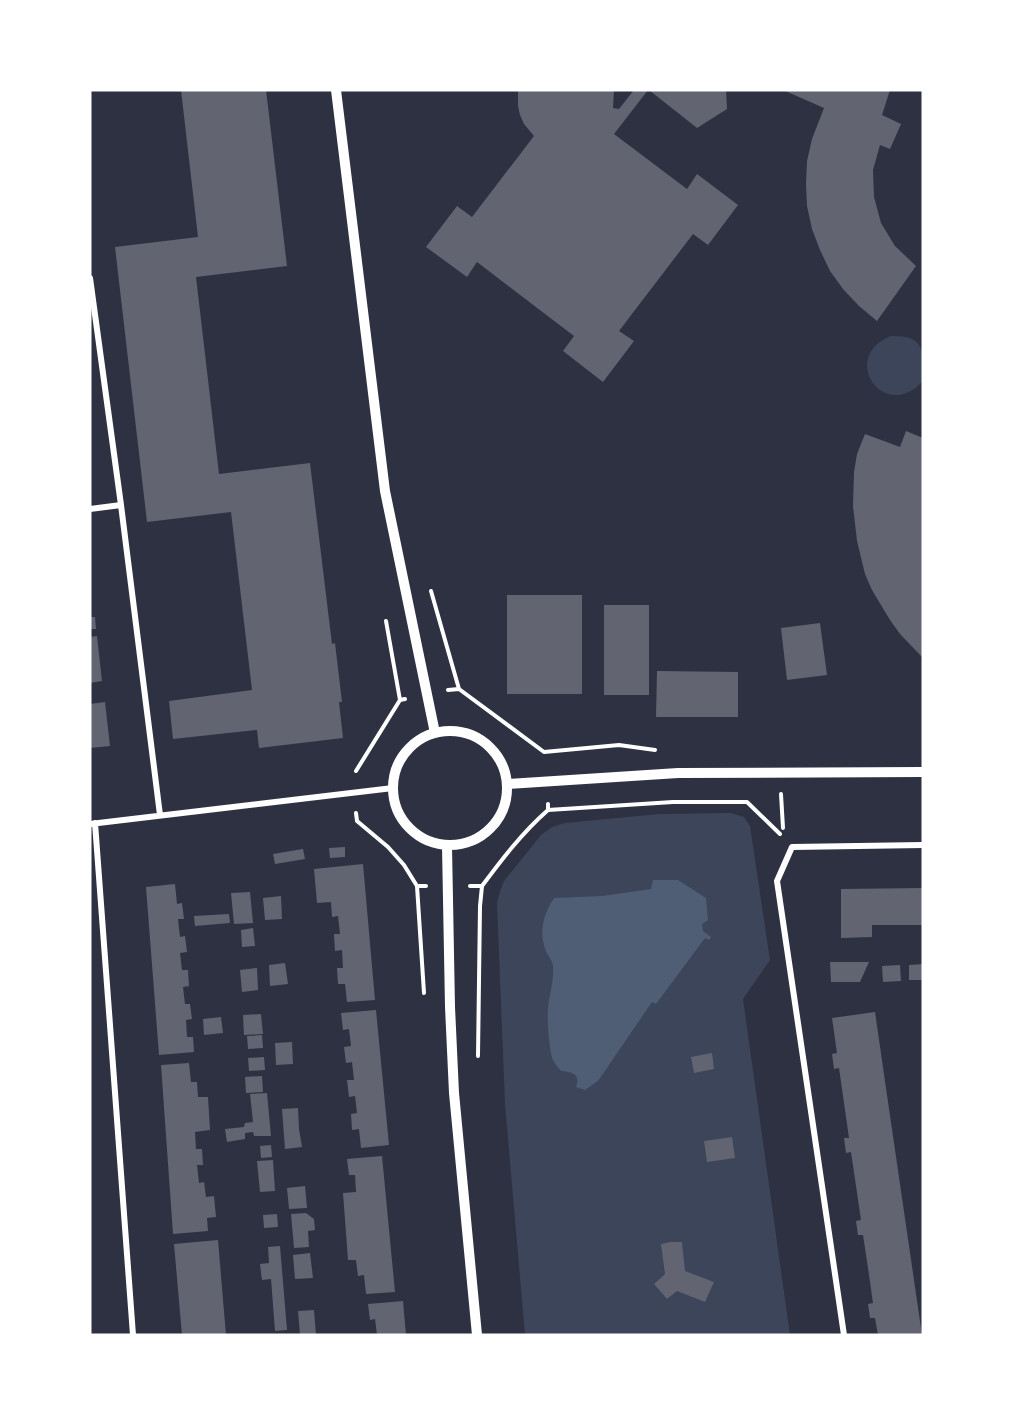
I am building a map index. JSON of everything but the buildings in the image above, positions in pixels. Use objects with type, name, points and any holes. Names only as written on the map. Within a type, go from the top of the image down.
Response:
[{"type":"street","points":[[336,90],[385,491],[435,733]]},
{"type":"street","points":[[90,278],[160,815]]},
{"type":"street","points":[[90,509],[121,505]]},
{"type":"street","points":[[455,731],[484,741],[491,748],[503,764],[507,784],[504,810],[488,832],[465,844],[447,846],[426,841],[408,828],[397,810],[393,788],[398,764],[413,744],[435,733],[455,731]]},
{"type":"street","points":[[507,784],[678,773],[923,772]]},
{"type":"street","points":[[133,1335],[92,824],[393,788]]},
{"type":"street","points":[[844,1335],[777,881],[792,848],[923,844]]},
{"type":"street","points":[[447,846],[454,1093],[477,1335]]},
{"type":"path","points":[[482,886],[417,886],[404,865],[388,847],[357,821],[353,775],[400,700],[427,693],[459,689],[544,752],[619,745],[664,751],[678,773]]},
{"type":"path","points":[[544,752],[548,782],[548,810]]},
{"type":"path","points":[[478,1058],[482,886],[531,825],[548,810],[673,802],[747,802],[784,838],[779,772]]},
{"type":"shaded area","points":[[891,336],[903,336],[917,342],[923,362],[923,381],[908,392],[894,395],[882,391],[873,382],[868,371],[868,358],[876,346]]},
{"type":"shaded area","points":[[731,813],[744,817],[750,826],[770,960],[743,999],[790,1335],[525,1335],[505,1104],[497,903],[500,891],[504,881],[541,835],[552,827],[565,823],[659,814]]},
{"type":"shaded area","points":[[653,880],[678,880],[706,898],[708,920],[702,924],[703,931],[711,937],[709,940],[705,938],[656,1004],[652,1002],[598,1081],[585,1090],[576,1087],[576,1076],[561,1071],[553,1060],[550,1050],[548,1014],[553,967],[542,937],[547,910],[554,898],[602,896],[651,889]]}]
